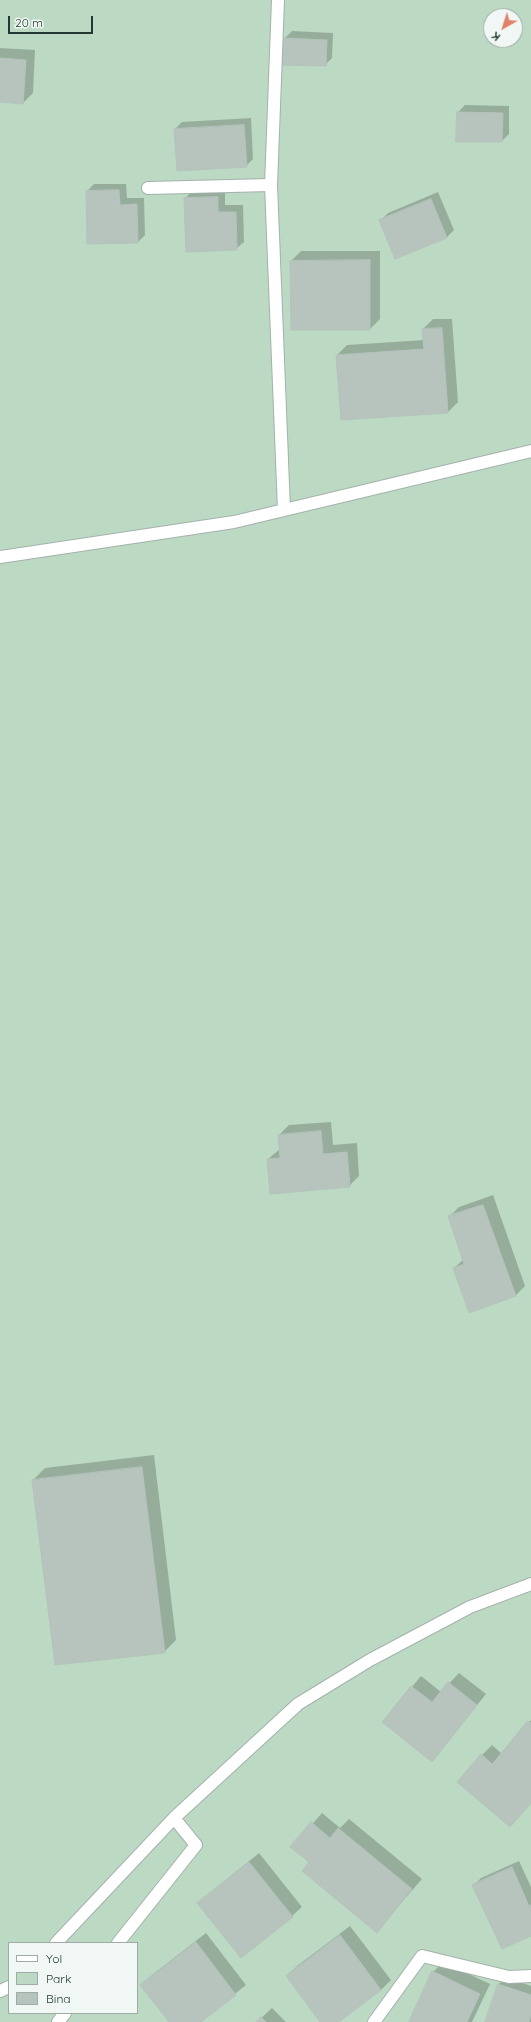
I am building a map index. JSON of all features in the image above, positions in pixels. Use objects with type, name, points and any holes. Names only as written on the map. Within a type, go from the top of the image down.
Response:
[{"type":"street","points":[[278,0],[271,185],[284,510]]},
{"type":"street","points":[[148,188],[271,185]]},
{"type":"street","points":[[0,557],[234,522],[531,451]]},
{"type":"street","points":[[57,1942],[174,1818],[298,1704],[370,1660],[470,1607],[531,1584]]},
{"type":"street","points":[[119,1942],[196,1844],[174,1818]]},
{"type":"street","points":[[374,2022],[422,1956],[509,1977],[531,1976]]},
{"type":"street","points":[[58,2022],[64,2014]]},
{"type":"green space","points":[[0,0],[531,0],[531,2022],[0,2022]]},
{"type":"building","points":[[283,38],[327,40],[326,66],[282,65]]},
{"type":"building","points":[[0,58],[26,60],[23,104],[0,102]]},
{"type":"building","points":[[457,112],[503,113],[502,142],[456,142]]},
{"type":"building","points":[[244,125],[247,167],[177,171],[174,129]]},
{"type":"building","points":[[119,190],[120,205],[137,204],[138,243],[87,244],[86,191]]},
{"type":"building","points":[[218,197],[218,212],[236,212],[237,250],[186,252],[184,198]]},
{"type":"building","points":[[431,199],[447,238],[395,259],[379,220]]},
{"type":"building","points":[[370,260],[370,330],[291,330],[290,261]]},
{"type":"building","points":[[442,328],[448,413],[341,420],[336,355],[424,349],[422,329]]},
{"type":"building","points":[[321,1131],[323,1154],[347,1152],[350,1187],[270,1194],[267,1159],[280,1158],[278,1135]]},
{"type":"building","points":[[483,1205],[516,1296],[469,1313],[453,1268],[464,1264],[448,1216]]},
{"type":"building","points":[[142,1467],[165,1653],[55,1665],[32,1480]]},
{"type":"building","points":[[448,1682],[477,1705],[432,1762],[382,1722],[411,1686],[432,1702]]},
{"type":"building","points":[[528,1721],[531,1723],[531,1803],[510,1827],[457,1782],[481,1754],[492,1764]]},
{"type":"building","points":[[311,1822],[330,1838],[338,1828],[412,1889],[377,1933],[302,1871],[309,1862],[290,1847]]},
{"type":"building","points":[[249,1862],[293,1917],[241,1958],[197,1903]]},
{"type":"building","points":[[512,1867],[529,1906],[531,1905],[531,1936],[502,1949],[472,1885]]},
{"type":"building","points":[[340,1935],[381,1990],[339,2022],[320,2022],[286,1976]]},
{"type":"building","points":[[196,1942],[236,1995],[201,2022],[169,2022],[140,1985]]},
{"type":"building","points":[[432,1971],[480,1994],[467,2022],[409,2022]]},
{"type":"building","points":[[498,1984],[531,1995],[531,2015],[529,2022],[485,2022]]},
{"type":"building","points":[[261,2017],[266,2022],[256,2022]]}]
